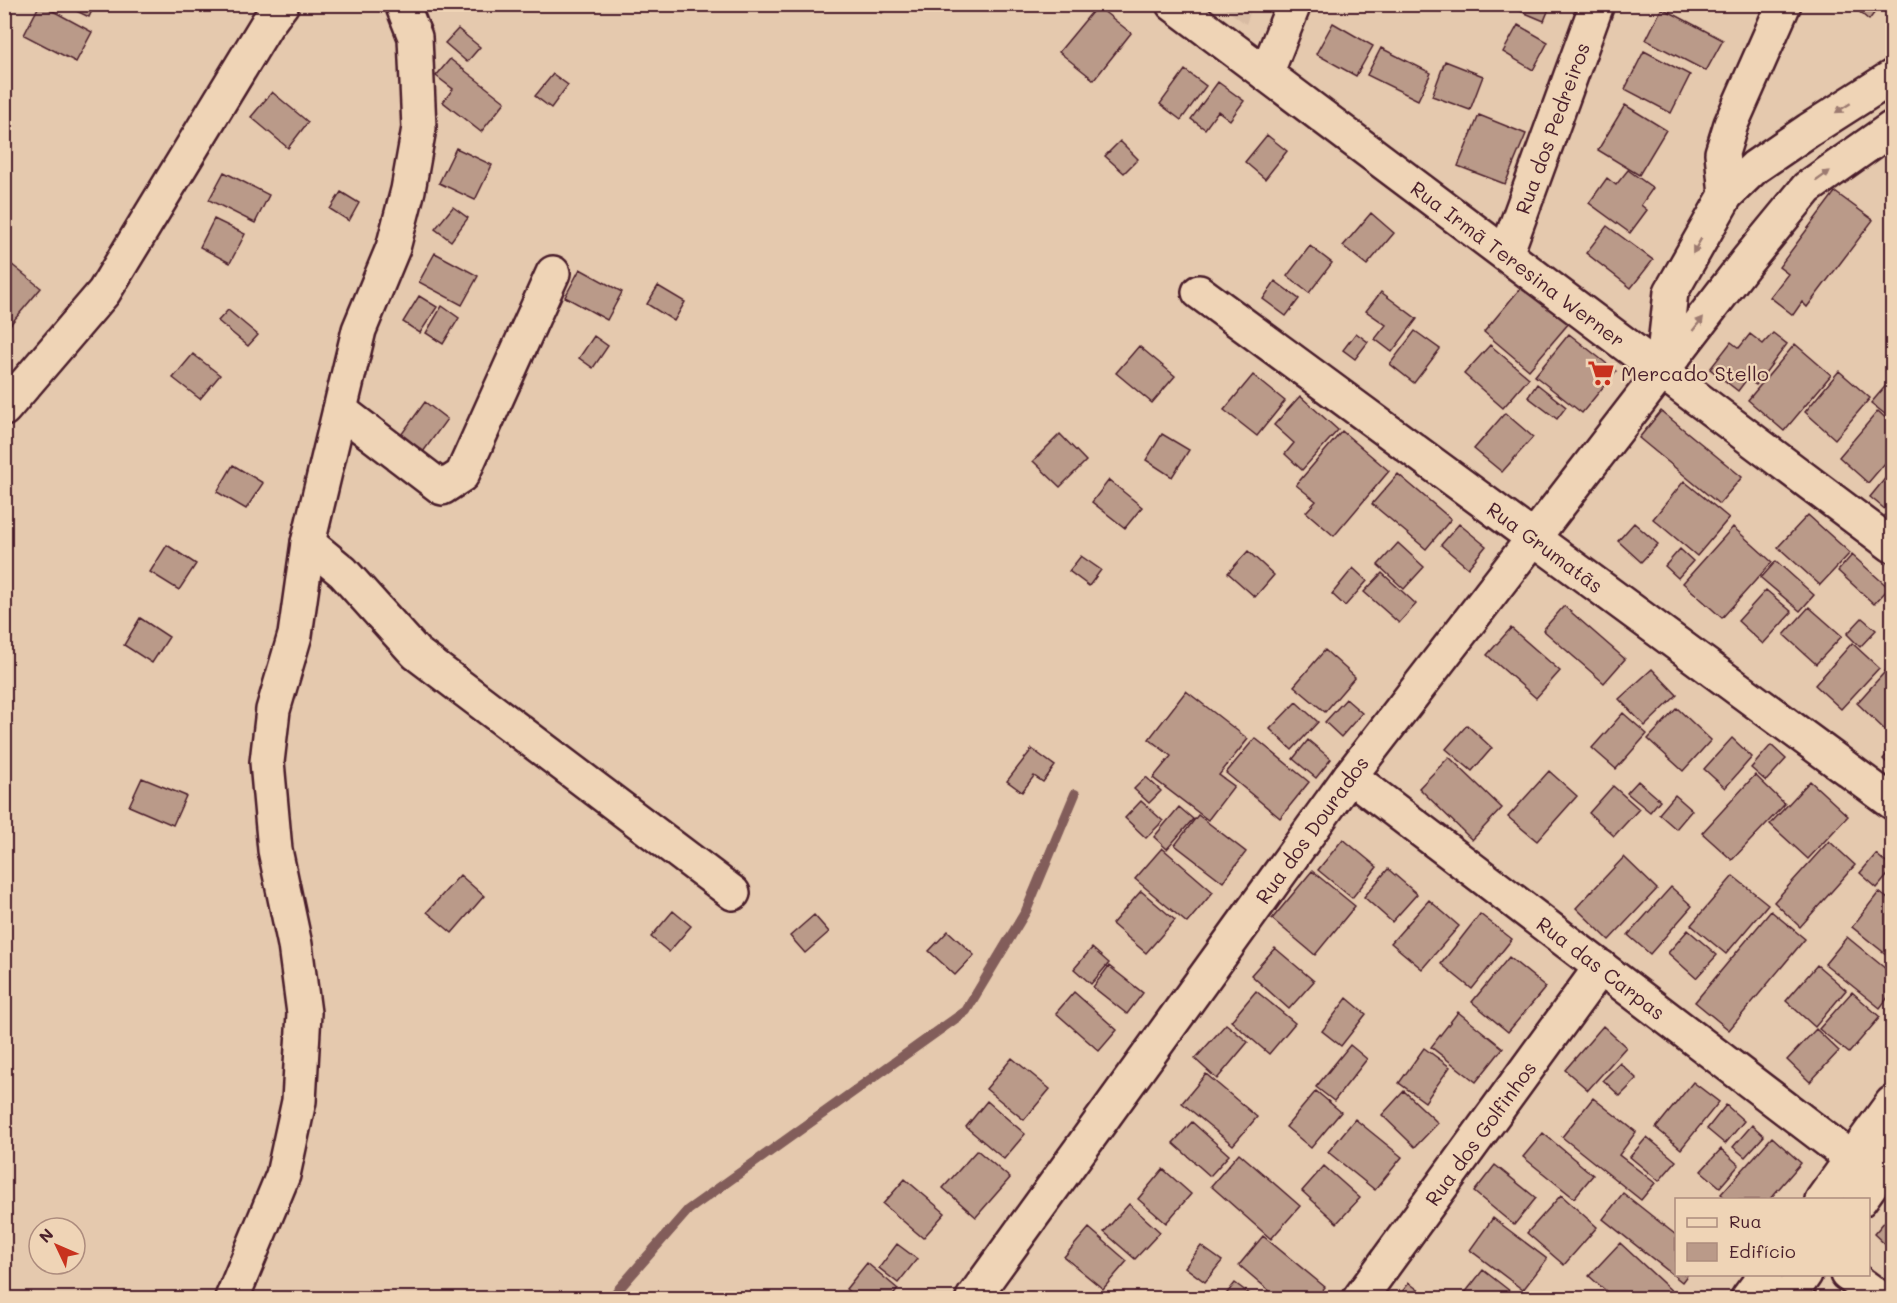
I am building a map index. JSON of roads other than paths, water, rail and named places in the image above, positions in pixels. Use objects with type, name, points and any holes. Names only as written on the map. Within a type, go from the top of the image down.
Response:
[{"type":"street","points":[[4,409],[104,292],[267,24],[282,4]]},
{"type":"street","points":[[232,1299],[283,1175],[299,1101],[304,1013],[295,945],[275,850],[267,762],[273,710],[295,635],[308,543],[358,330],[393,248],[408,190],[419,128],[415,37],[402,4]]},
{"type":"street","name":"Rua Irmã Teresina Werner","points":[[1173,4],[1893,545]]},
{"type":"street","points":[[1266,74],[1294,4]]},
{"type":"street","name":"Rua dos Pedreiros","points":[[1506,254],[1597,4]]},
{"type":"street","points":[[1726,195],[1722,153],[1731,124],[1784,4]]},
{"type":"street","points":[[1662,371],[1671,292],[1726,195],[1755,167],[1893,77]]},
{"type":"street","name":"Rua dos Dourados","points":[[972,1299],[1350,776],[1747,261],[1807,188],[1887,139]]},
{"type":"street","points":[[339,410],[442,488],[462,475],[554,273]]},
{"type":"street","name":"Rua Grumatãs","points":[[1199,292],[1893,802]]},
{"type":"street","points":[[308,543],[343,572],[416,653],[733,893]]},
{"type":"street","name":"Rua das Carpas","points":[[1350,776],[1852,1159]]},
{"type":"street","name":"Rua dos Golfinhos","points":[[1360,1299],[1601,967]]},
{"type":"street","points":[[1823,1198],[1893,1103]]},
{"type":"street","points":[[1861,1198],[1893,1155]]},
{"type":"street","points":[[1748,1299],[1765,1276]]},
{"type":"street","points":[[1788,1299],[1804,1276]]},
{"type":"street","points":[[1848,1276],[1880,1299]]},
{"type":"waterway","points":[[611,1298],[688,1210],[966,1011],[1026,911],[1075,794]]},
{"type":"place","name":"Mercado Stello","points":[[1601,373]]}]
